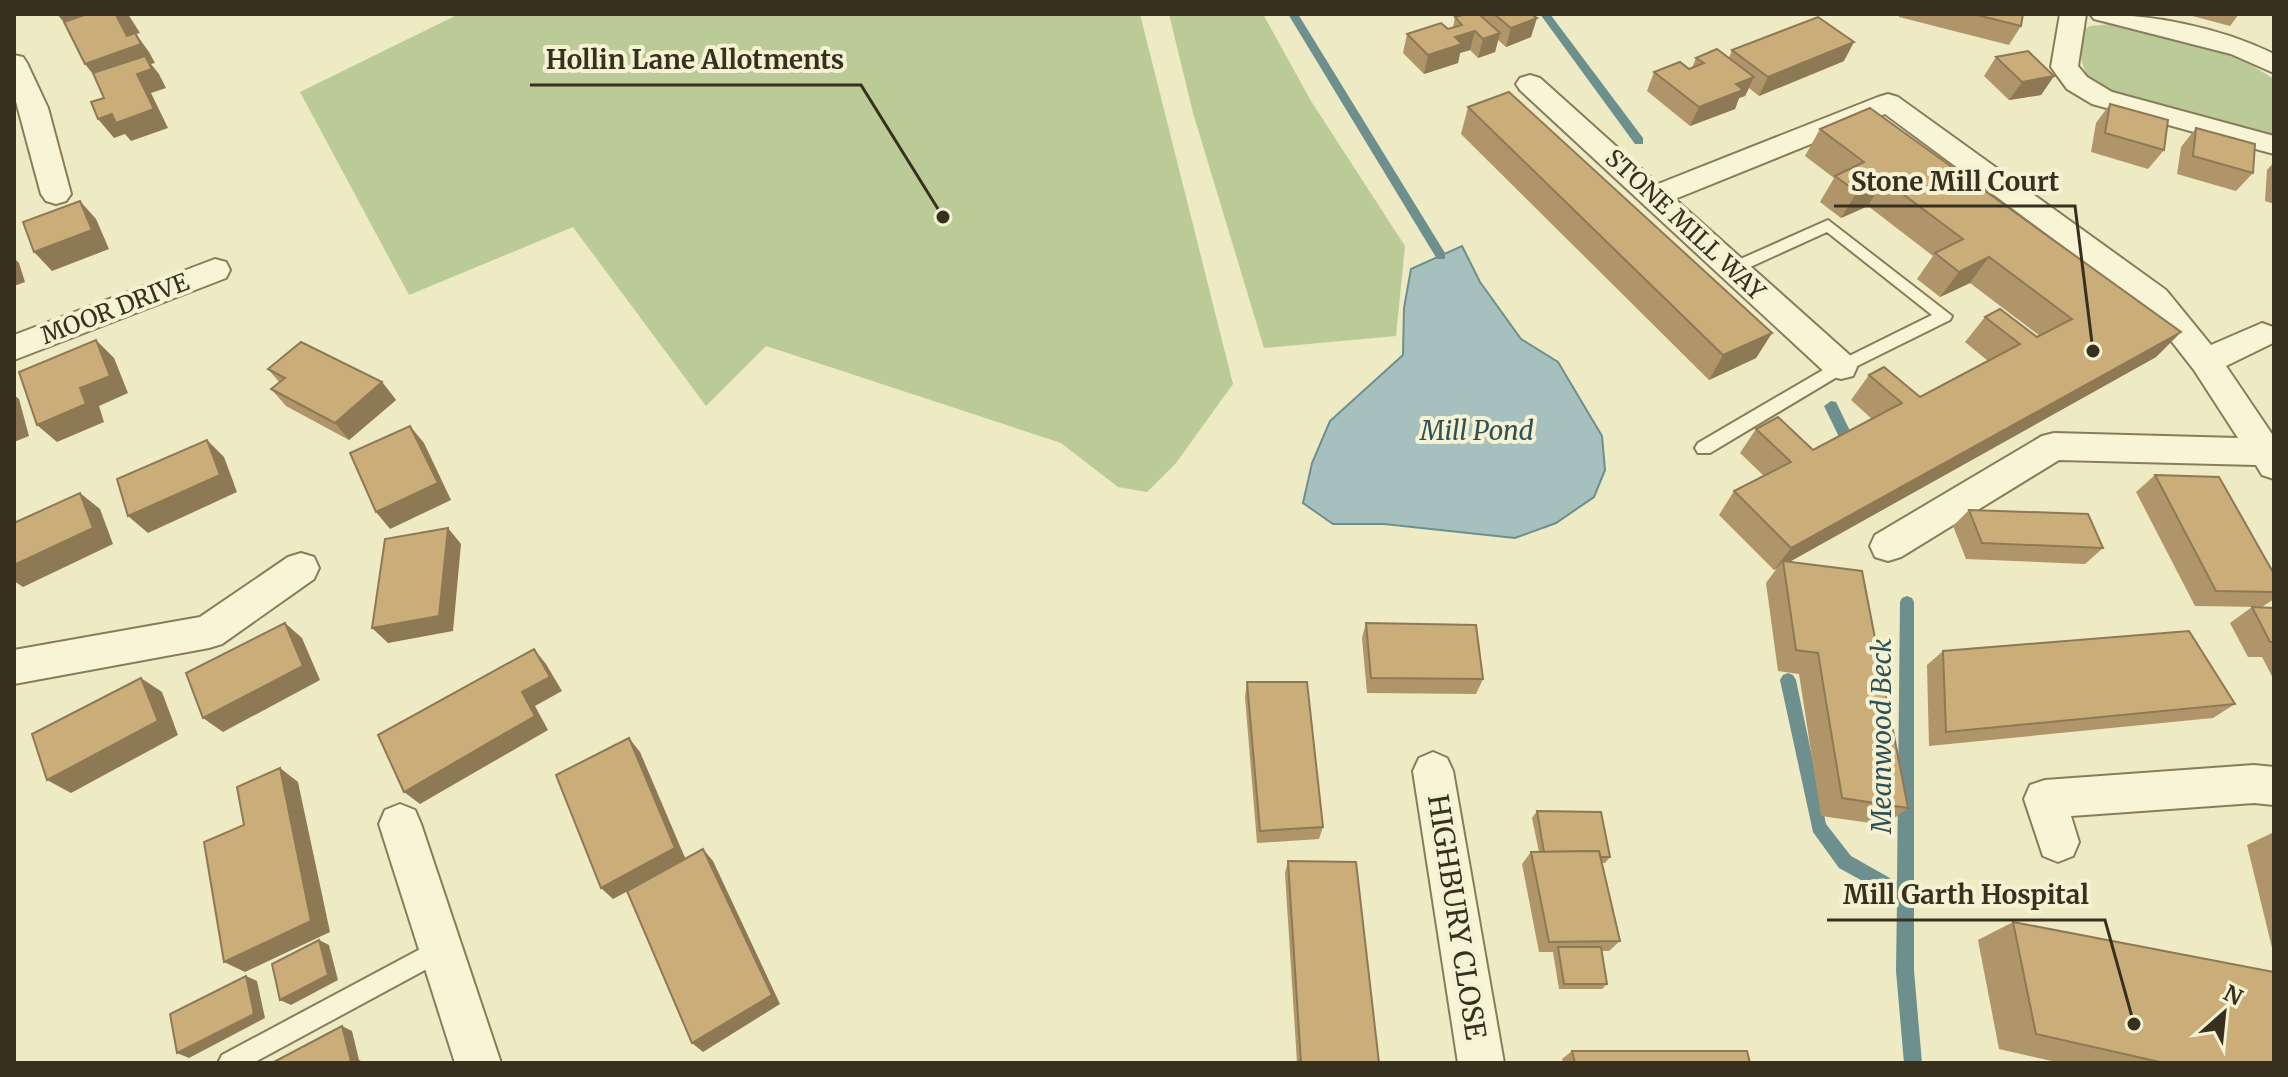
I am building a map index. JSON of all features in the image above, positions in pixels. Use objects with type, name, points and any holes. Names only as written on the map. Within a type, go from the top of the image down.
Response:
[{"type":"street","points":[[2073,14],[2064,67],[2077,83],[2102,98],[2274,145]]},
{"type":"street","points":[[2103,14],[2240,48],[2274,65]]},
{"type":"street","points":[[14,63],[24,111],[56,194]]},
{"type":"street","name":"STONE MILL WAY","points":[[1530,84],[1841,367]]},
{"type":"street","points":[[1656,196],[1888,103],[2155,298],[2206,361],[2270,459]]},
{"type":"street","name":"MOOR DRIVE","points":[[14,348],[215,270]]},
{"type":"street","points":[[2206,361],[2262,335]]},
{"type":"street","points":[[1888,546],[2054,446],[2270,459]]},
{"type":"street","points":[[14,667],[209,632],[301,568]]},
{"type":"street","name":"HIGHBURY CLOSE","points":[[1433,771],[1481,1063]]},
{"type":"street","points":[[2058,842],[2045,799],[2254,784],[2274,786]]},
{"type":"street","points":[[400,824],[478,1063]]},
{"type":"lane","points":[[1704,448],[1841,367],[1944,316],[1828,225],[1732,269]]},
{"type":"lane","points":[[230,1063],[441,949]]},
{"type":"green space","points":[[459,14],[1140,14],[1233,384],[1176,463],[1147,492],[1118,487],[1061,443],[766,346],[706,406],[573,227],[409,295],[300,92]]},
{"type":"green space","points":[[1169,14],[1263,14],[1311,101],[1405,246],[1396,336],[1264,348],[1193,113]]},
{"type":"green space","points":[[2112,24],[2235,55],[2274,79],[2274,138],[2112,93],[2095,83],[2082,63],[2080,34],[2090,26]]},
{"type":"water","name":"Mill Pond","points":[[1462,246],[1480,282],[1521,339],[1558,362],[1602,436],[1605,470],[1594,497],[1556,523],[1515,538],[1384,524],[1333,524],[1303,503],[1312,463],[1330,421],[1403,355],[1404,308],[1411,269]]},
{"type":"building","points":[[87,14],[126,14],[117,17],[127,36],[135,33],[141,44],[85,64],[64,22]]},
{"type":"building","points":[[1479,14],[1500,33],[1483,39],[1475,31],[1455,37],[1462,44],[1428,55],[1407,34],[1441,23],[1448,29],[1462,25],[1455,17]]},
{"type":"building","points":[[1494,14],[1531,14],[1537,18],[1511,28]]},
{"type":"building","points":[[1973,14],[2023,14],[2021,26]]},
{"type":"building","points":[[1818,17],[1854,42],[1768,77],[1732,50]]},
{"type":"building","points":[[1717,49],[1754,77],[1736,84],[1743,90],[1699,107],[1654,72],[1680,62],[1689,69],[1704,63],[1696,58]]},
{"type":"building","points":[[2028,51],[2054,76],[2022,82],[1996,57]]},
{"type":"building","points":[[145,56],[152,69],[137,74],[154,109],[116,123],[112,114],[98,119],[91,102],[104,98],[93,73]]},
{"type":"building","points":[[1509,92],[1772,333],[1723,355],[1468,107]]},
{"type":"building","points":[[2110,104],[2168,120],[2164,150],[2105,133]]},
{"type":"building","points":[[1870,108],[2181,332],[1791,548],[1734,491],[1791,462],[1756,429],[1778,417],[1813,450],[1902,403],[1869,375],[1884,367],[1920,397],[2020,344],[1985,317],[2000,309],[2037,337],[2072,319],[1989,257],[1959,272],[1935,253],[1963,239],[1884,180],[1857,192],[1835,176],[1864,162],[1820,129]]},
{"type":"building","points":[[2196,128],[2255,144],[2253,173],[2193,156]]},
{"type":"building","points":[[80,201],[92,230],[34,252],[23,222]]},
{"type":"building","points":[[96,340],[110,376],[80,388],[86,404],[37,425],[19,372]]},
{"type":"building","points":[[301,342],[382,382],[335,423],[271,389],[285,378],[268,369]]},
{"type":"building","points":[[410,426],[438,483],[376,512],[350,453]]},
{"type":"building","points":[[207,440],[220,475],[128,516],[117,479]]},
{"type":"building","points":[[2155,475],[2219,477],[2274,574],[2274,592],[2216,591]]},
{"type":"building","points":[[80,493],[93,528],[14,565],[14,523]]},
{"type":"building","points":[[1969,510],[2088,514],[2103,548],[1982,543]]},
{"type":"building","points":[[448,528],[439,616],[372,628],[385,539]]},
{"type":"building","points":[[1783,561],[1862,571],[1908,808],[1842,798],[1818,653],[1796,650]]},
{"type":"building","points":[[2252,607],[2274,608],[2274,642],[2270,642]]},
{"type":"building","points":[[285,623],[303,666],[203,718],[186,673]]},
{"type":"building","points":[[1366,623],[1476,625],[1483,679],[1371,678]]},
{"type":"building","points":[[2189,631],[2235,704],[1946,732],[1943,651]]},
{"type":"building","points":[[534,649],[550,677],[522,692],[535,716],[404,792],[378,735]]},
{"type":"building","points":[[141,678],[158,721],[47,780],[32,734]]},
{"type":"building","points":[[1247,682],[1307,682],[1323,827],[1260,831]]},
{"type":"building","points":[[629,738],[675,848],[601,888],[556,775]]},
{"type":"building","points":[[280,768],[311,921],[224,962],[204,842],[244,825],[237,787]]},
{"type":"building","points":[[1537,811],[1601,812],[1610,857],[1600,857],[1599,851],[1544,852]]},
{"type":"building","points":[[703,849],[772,995],[692,1043],[627,891]]},
{"type":"building","points":[[1599,851],[1620,941],[1549,942],[1531,852]]},
{"type":"building","points":[[1288,861],[1356,862],[1379,1063],[1301,1063]]},
{"type":"building","points":[[2013,922],[2274,972],[2274,1063],[2164,1063],[2036,1034]]},
{"type":"building","points":[[319,940],[328,975],[280,1000],[272,964]]},
{"type":"building","points":[[1558,947],[1601,947],[1607,984],[1564,984]]},
{"type":"building","points":[[246,976],[254,1014],[177,1053],[170,1014]]},
{"type":"building","points":[[342,1026],[351,1061],[272,1063]]},
{"type":"building","points":[[1572,1051],[1747,1051],[1750,1063],[1575,1063]]},
{"type":"waterway","points":[[1293,14],[1441,256]]},
{"type":"waterway","name":"Meanwood Beck","points":[[1545,14],[1639,141]]},
{"type":"waterway","name":"Meanwood Beck","points":[[1831,406],[1846,437]]},
{"type":"waterway","name":"Meanwood Beck","points":[[1907,602],[1905,971],[1913,1063]]},
{"type":"waterway","points":[[1788,680],[1819,827],[1845,862],[1905,895]]},
{"type":"place","name":"Hollin Lane Allotments","points":[[943,217]]},
{"type":"place","name":"Stone Mill Court","points":[[2093,351]]},
{"type":"place","name":"Mill Garth Hospital","points":[[2134,1024]]}]
